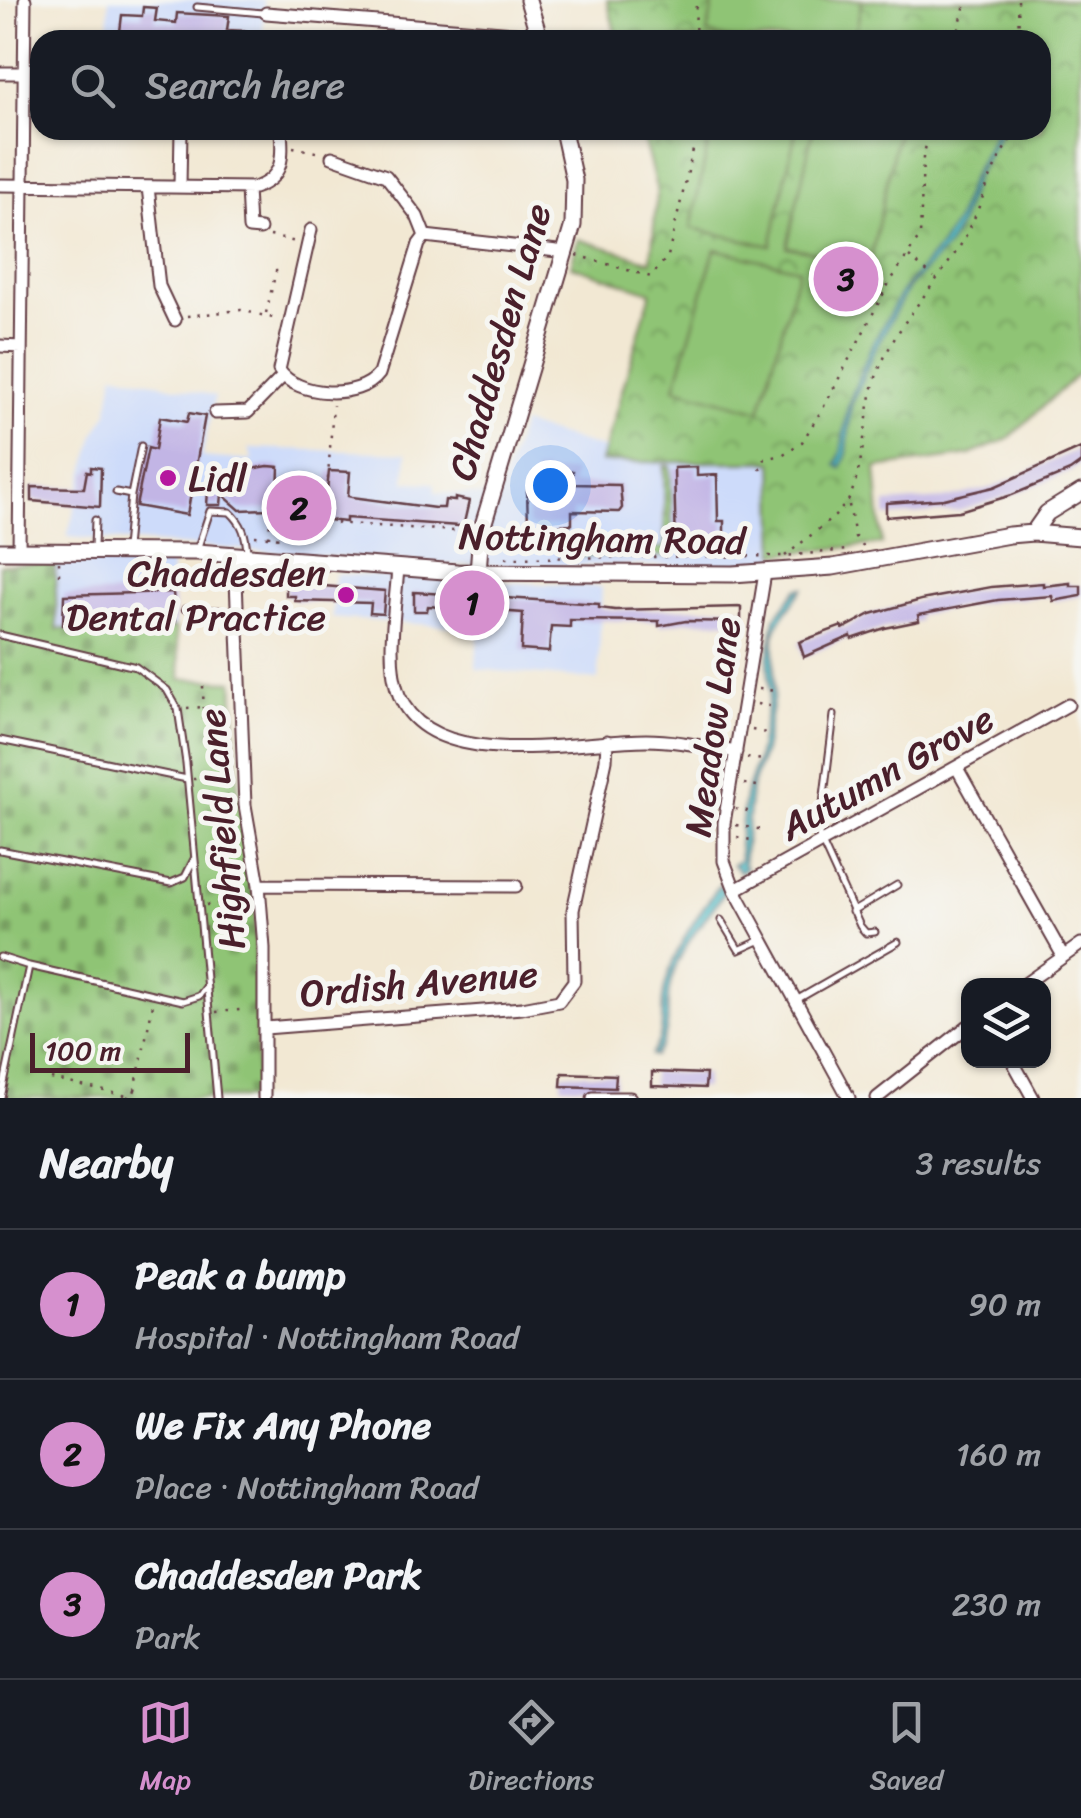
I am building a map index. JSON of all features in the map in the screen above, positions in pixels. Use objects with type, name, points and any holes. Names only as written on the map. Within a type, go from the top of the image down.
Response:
[{"type":"street","points":[[19,551],[25,0]]},
{"type":"street","points":[[528,0],[537,30]]},
{"type":"street","points":[[266,13],[452,30]]},
{"type":"street","points":[[0,73],[24,73]]},
{"type":"street","points":[[180,186],[181,140]]},
{"type":"street","points":[[0,185],[258,187],[273,178],[282,165],[282,140]]},
{"type":"street","name":"Chaddesden Lane","points":[[478,572],[481,532],[574,214],[574,180],[565,140]]},
{"type":"street","points":[[332,157],[386,176],[418,216],[425,236]]},
{"type":"street","points":[[148,187],[159,286],[175,320]]},
{"type":"street","points":[[247,188],[250,228],[260,229]]},
{"type":"street","points":[[311,230],[278,366],[283,376],[303,387],[334,390],[361,387],[377,377],[419,244],[425,236]]},
{"type":"street","points":[[425,236],[566,252]]},
{"type":"street","points":[[0,346],[20,346]]},
{"type":"street","points":[[215,413],[248,412],[283,376]]},
{"type":"street","points":[[1033,533],[1047,513],[1081,492]]},
{"type":"street","name":"Nottingham Road","points":[[0,551],[196,552],[478,572],[766,573],[833,567],[1033,533],[1081,537]]},
{"type":"street","name":"Highfield Lane","points":[[241,555],[237,611],[245,805],[259,884],[264,1098]]},
{"type":"street","points":[[398,567],[393,672],[400,699],[420,724],[440,736],[472,744],[656,740],[736,752]]},
{"type":"street","name":"Meadow Lane","points":[[766,573],[723,835],[724,861],[735,890],[849,1098]]},
{"type":"street","name":"Autumn Grove","points":[[735,890],[1068,706]]},
{"type":"street","name":"Ordish Avenue","points":[[265,1028],[550,1004],[562,999],[576,975],[573,910],[607,741]]},
{"type":"street","points":[[957,768],[1063,956]]},
{"type":"street","points":[[259,884],[516,886]]},
{"type":"street","points":[[1033,978],[1081,944]]},
{"type":"street","points":[[877,1098],[961,1032]]},
{"type":"street","points":[[1016,1068],[1032,1098]]},
{"type":"street","points":[[592,1098],[630,1098]]},
{"type":"lane","points":[[197,7],[266,13]]},
{"type":"lane","points":[[126,550],[141,446]]},
{"type":"lane","points":[[116,492],[131,496]]},
{"type":"lane","points":[[196,552],[210,510],[230,512],[240,521],[246,536],[241,555]]},
{"type":"lane","points":[[94,550],[95,520]]},
{"type":"lane","points":[[186,608],[237,611]]},
{"type":"lane","points":[[0,635],[136,667],[168,690],[178,708],[217,1098]]},
{"type":"lane","points":[[834,714],[819,836],[862,931],[875,932]]},
{"type":"lane","points":[[0,740],[188,779]]},
{"type":"lane","points":[[0,850],[171,884],[185,877],[194,856]]},
{"type":"lane","points":[[852,912],[897,885]]},
{"type":"lane","points":[[721,920],[739,950],[761,939]]},
{"type":"lane","points":[[795,1000],[898,942]]},
{"type":"lane","points":[[0,957],[155,995],[191,1000],[207,986]]},
{"type":"lane","points":[[1,1098],[29,966]]},
{"type":"path","points":[[695,30],[696,0]]},
{"type":"path","points":[[958,30],[966,0]]},
{"type":"path","points":[[1018,0],[1019,30]]},
{"type":"path","points":[[566,252],[651,276],[668,256],[693,140]]},
{"type":"path","points":[[760,470],[765,460],[802,442],[888,284],[920,236],[923,157],[927,140]]},
{"type":"path","points":[[785,556],[835,516],[848,500],[880,368],[911,310],[960,246],[985,198],[1001,152],[1010,140]]},
{"type":"path","points":[[282,145],[332,157]]},
{"type":"path","points":[[260,229],[264,234],[307,245]]},
{"type":"path","points":[[908,256],[935,278]]},
{"type":"path","points":[[266,314],[276,271],[280,271]]},
{"type":"path","points":[[175,320],[241,310],[288,321]]},
{"type":"path","points":[[325,523],[334,390]]},
{"type":"path","points":[[478,572],[509,557],[785,556],[865,549],[855,537],[848,500]]},
{"type":"path","points":[[269,537],[270,519],[481,532]]},
{"type":"path","points":[[246,536],[284,538]]},
{"type":"path","points":[[58,550],[59,581]]},
{"type":"path","points":[[202,686],[204,726]]},
{"type":"path","points":[[766,690],[777,691]]},
{"type":"path","points":[[763,705],[774,707]]},
{"type":"path","points":[[178,708],[220,706]]},
{"type":"path","points":[[757,731],[770,734]]},
{"type":"path","points":[[752,759],[764,760]]},
{"type":"path","points":[[188,779],[217,778]]},
{"type":"path","points":[[743,784],[757,786]]},
{"type":"path","points":[[738,810],[754,812]]},
{"type":"path","points":[[737,825],[764,830]]},
{"type":"path","points":[[736,837],[751,840]]},
{"type":"path","points":[[199,906],[232,902]]},
{"type":"path","points":[[51,1079],[127,1097],[135,1090],[155,995]]},
{"type":"path","points":[[209,1013],[240,1010]]},
{"type":"path","points":[[135,1090],[140,1098]]},
{"type":"shaded area","points":[[109,0],[264,0],[263,30],[108,30]]},
{"type":"shaded area","points":[[114,373],[215,396],[202,457],[253,461],[249,448],[407,453],[405,482],[435,483],[435,492],[484,496],[499,492],[522,424],[605,449],[601,461],[774,462],[777,566],[454,565],[67,537],[95,434],[108,412]]},
{"type":"shaded area","points":[[170,557],[175,628],[56,629],[55,563]]},
{"type":"shaded area","points":[[335,574],[602,587],[598,680],[476,669],[478,628],[332,618]]},
{"type":"green space","points":[[607,0],[1081,0],[1081,371],[1008,439],[970,455],[876,468],[882,544],[776,554],[773,462],[601,462],[651,292],[571,266],[578,239],[651,261],[657,191],[644,140],[1051,140],[1051,30],[614,30]]},
{"type":"green space","points":[[714,0],[862,0],[856,30],[708,30]]},
{"type":"green space","points":[[709,140],[794,140],[771,246],[691,228]]},
{"type":"green space","points":[[811,140],[896,140],[870,262],[787,247]]},
{"type":"green space","points":[[715,249],[799,269],[760,411],[675,388]]},
{"type":"green space","points":[[664,466],[670,466],[673,556],[560,556],[564,546],[577,541],[578,549],[665,548]]},
{"type":"green space","points":[[55,563],[57,629],[175,628],[181,679],[233,681],[239,804],[255,906],[257,1098],[0,1098],[0,565]]},
{"type":"water","points":[[991,140],[995,140],[975,177],[948,246],[908,288],[872,355],[851,406],[847,453],[841,468],[836,465],[848,405],[870,349],[902,291],[956,221],[970,180]]},
{"type":"water","points":[[803,588],[774,636],[774,695],[764,751],[751,789],[743,865],[746,867],[740,872],[733,865],[740,860],[745,795],[757,760],[770,693],[768,660],[775,618],[797,589]]},
{"type":"water","points":[[720,884],[724,893],[693,935],[675,969],[665,1036],[655,1056],[651,1055],[660,1037],[663,997],[674,959]]},
{"type":"building","points":[[143,7],[157,8],[155,21],[176,23],[177,13],[229,16],[227,30],[120,30],[122,15],[142,16]]},
{"type":"building","name":"Lidl","points":[[189,413],[205,416],[187,515],[136,506],[148,448],[155,450],[160,417],[187,422]]},
{"type":"building","points":[[1081,448],[1081,463],[1070,471],[1012,495],[959,511],[886,517],[886,503],[944,499],[994,487]]},
{"type":"building","points":[[91,467],[101,468],[100,507],[32,501],[32,487],[84,488]]},
{"type":"building","points":[[279,467],[278,493],[301,494],[301,500],[326,501],[329,471],[350,472],[348,496],[435,508],[444,508],[445,500],[469,501],[464,523],[459,526],[346,518],[346,522],[270,513],[270,509],[240,510],[222,494],[221,505],[207,505],[209,476],[233,478],[233,472]]},
{"type":"building","points":[[697,467],[697,476],[717,475],[718,521],[724,521],[724,548],[676,549],[674,468]]},
{"type":"building","points":[[573,471],[572,484],[620,485],[622,508],[619,512],[572,511],[572,524],[528,524],[527,491],[532,491],[534,472]]},
{"type":"building","points":[[286,583],[385,591],[383,614],[370,613],[371,603],[295,601],[295,596],[286,596]]},
{"type":"building","points":[[1043,583],[1081,586],[1081,596],[1053,601],[1052,596],[998,600],[918,615],[919,621],[852,639],[851,636],[804,657],[799,642],[842,626],[843,629],[871,614],[921,600],[991,587]]},
{"type":"building","points":[[173,592],[175,623],[63,625],[64,595]]},
{"type":"building","points":[[414,592],[599,604],[599,608],[615,610],[741,607],[741,622],[686,621],[659,626],[659,621],[570,620],[570,627],[551,626],[549,652],[521,650],[523,613],[428,606],[427,611],[414,611]]},
{"type":"building","points":[[652,1072],[706,1074],[705,1088],[652,1086]]},
{"type":"building","points":[[562,1073],[616,1075],[615,1088],[561,1086]]},
{"type":"place","name":"Chaddesden Park","points":[[846,279]]},
{"type":"place","name":"Lidl","points":[[168,478]]},
{"type":"place","name":"We Fix Any Phone","points":[[299,508]]},
{"type":"place","name":"Chaddesden Dental Practice","points":[[346,595]]},
{"type":"place","name":"Peak a bump","points":[[472,603]]}]
